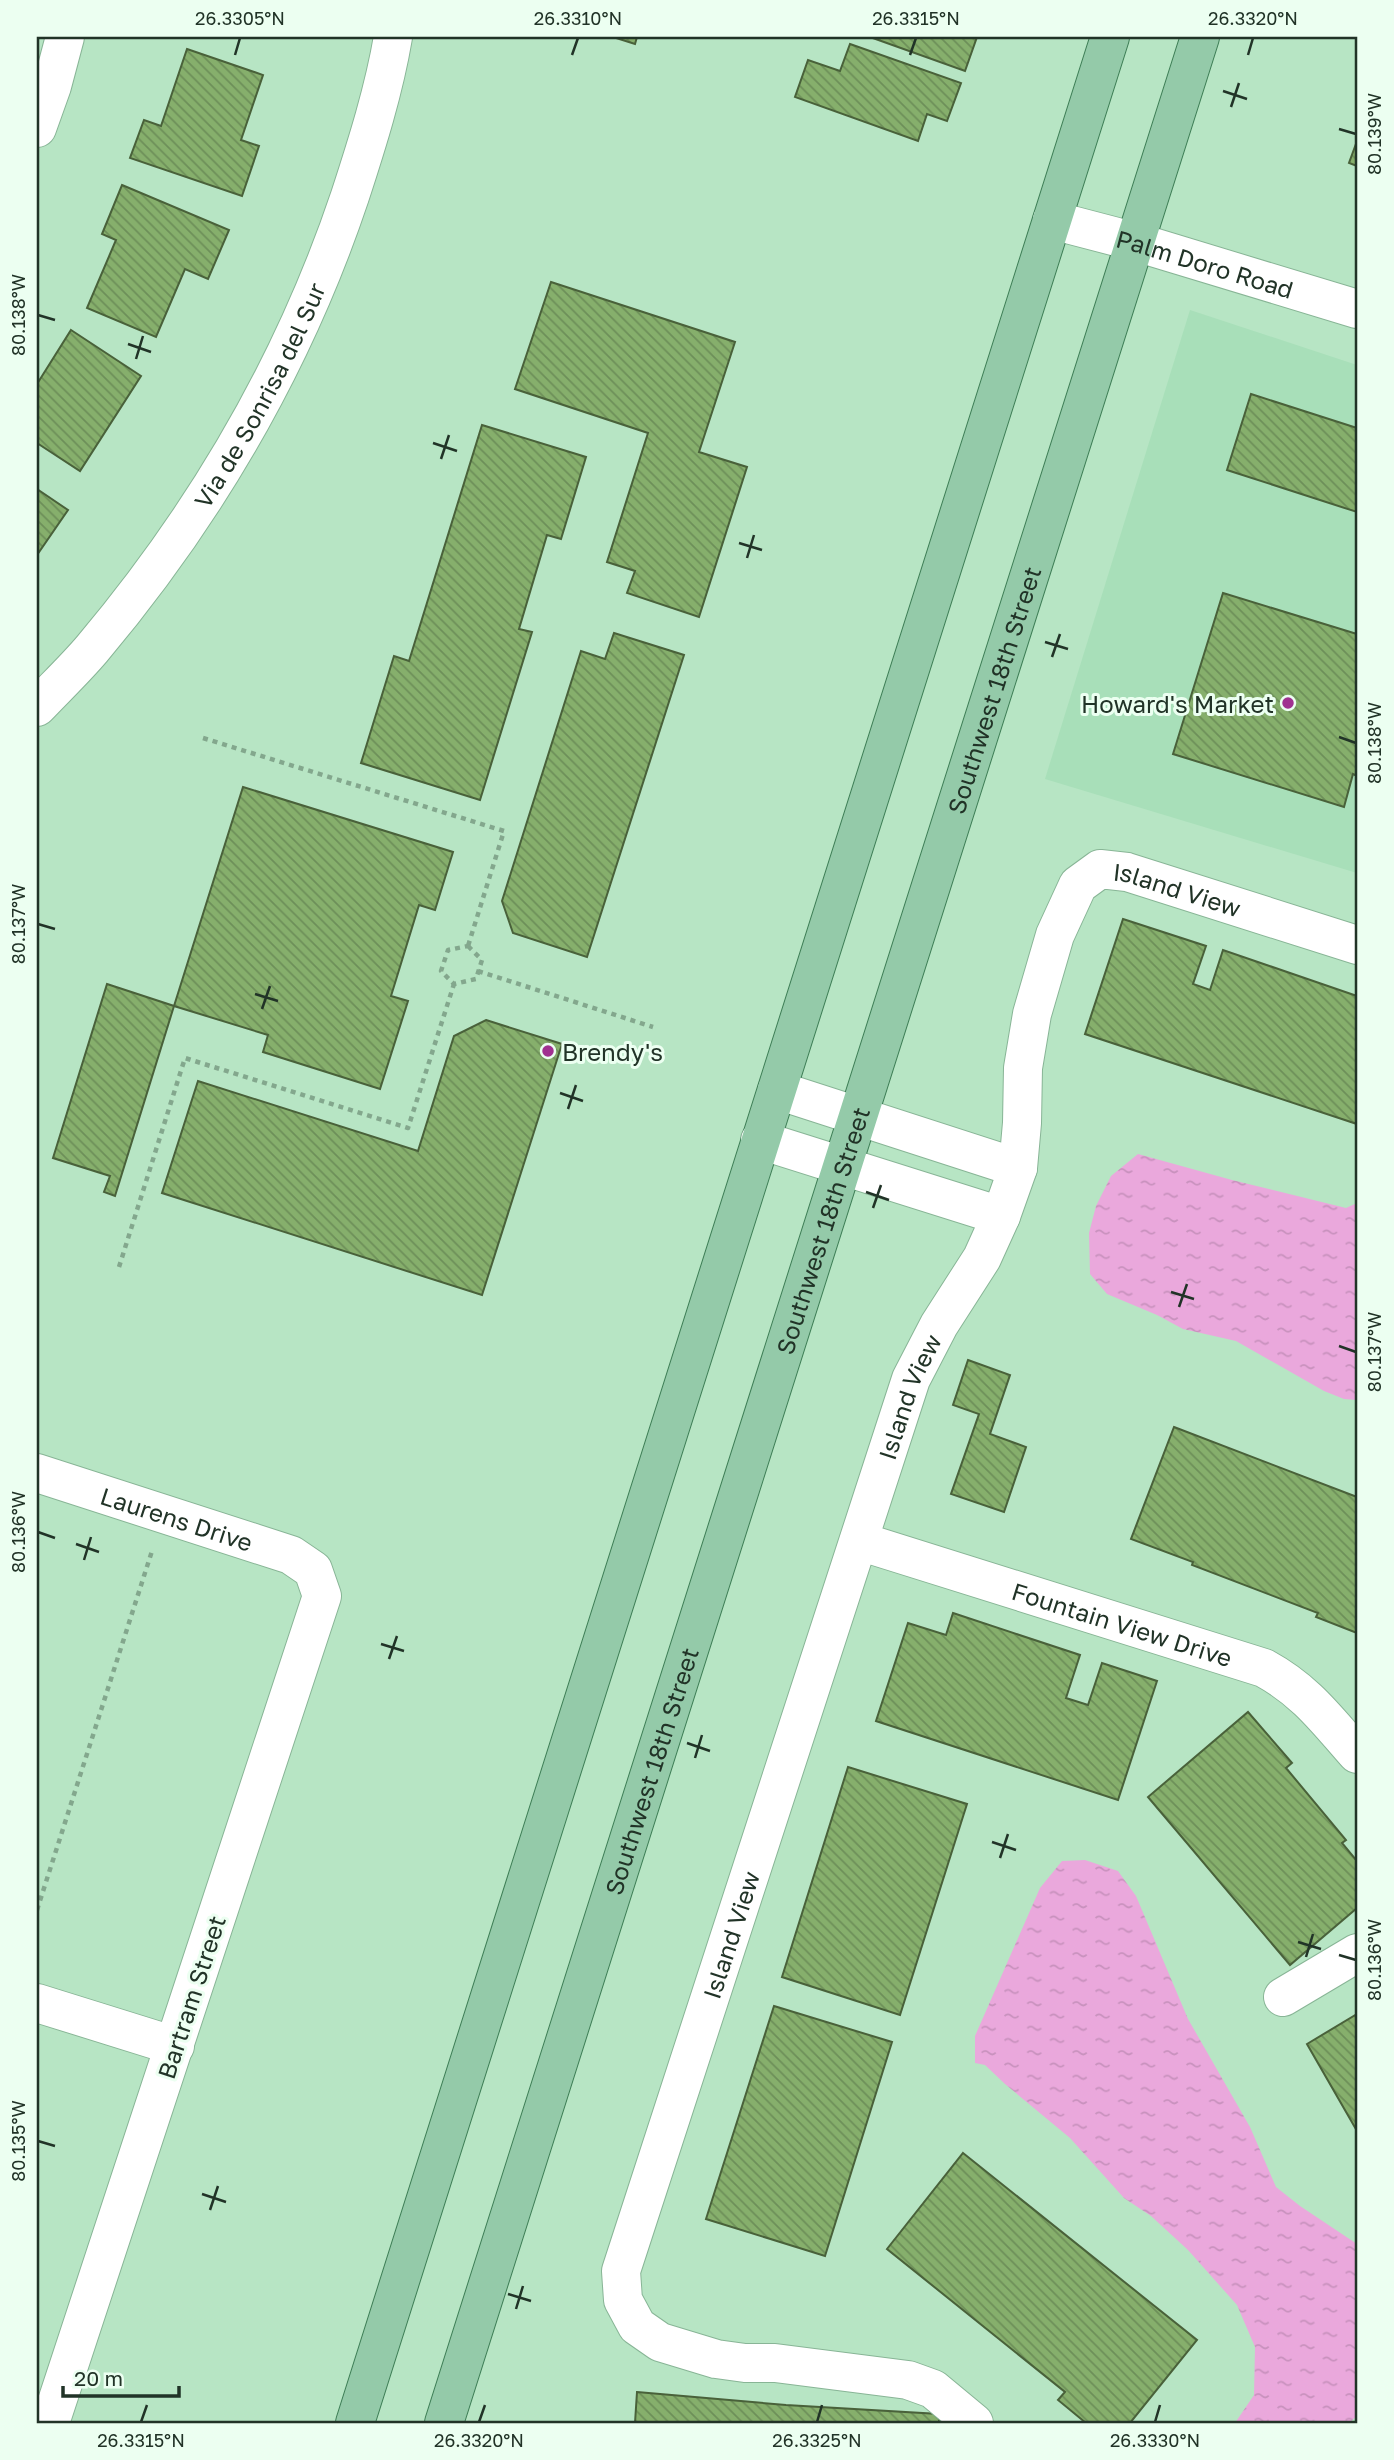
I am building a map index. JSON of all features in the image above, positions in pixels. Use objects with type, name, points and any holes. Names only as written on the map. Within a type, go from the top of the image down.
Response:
[{"type":"main road","points":[[355,2423],[1110,37]]},
{"type":"main road","name":"Southwest 18th Street","points":[[444,2423],[1200,37]]},
{"type":"street","points":[[37,128],[65,37]]},
{"type":"street","name":"Via de Sonrisa del Sur","points":[[37,707],[90,651],[159,565],[206,498],[261,404],[309,305],[339,229],[365,151],[393,37]]},
{"type":"street","name":"Palm Doro Road","points":[[1052,220],[1136,242],[1357,309]]},
{"type":"street","name":"Island View","points":[[974,2423],[933,2389],[908,2380],[775,2363],[716,2360],[660,2342],[637,2326],[623,2300],[621,2271],[911,1379],[939,1325],[982,1258],[1001,1216],[1018,1167],[1023,1124],[1023,1068],[1032,1014],[1055,935],[1078,885],[1100,869],[1127,872],[1357,944]]},
{"type":"street","points":[[777,1090],[1018,1167]]},
{"type":"street","points":[[760,1140],[1001,1216]]},
{"type":"street","name":"Laurens Drive","points":[[37,1473],[291,1555],[313,1570]]},
{"type":"street","name":"Fountain View Drive","points":[[859,1541],[1264,1668],[1309,1698],[1357,1754]]},
{"type":"street","name":"Bartram Street","points":[[50,2423],[322,1596],[313,1570]]},
{"type":"street","points":[[1283,1997],[1357,1953]]},
{"type":"street","points":[[37,2003],[175,2046]]},
{"type":"path","points":[[203,738],[504,831],[468,946]]},
{"type":"path","points":[[454,984],[475,979],[478,971],[482,960],[468,946]]},
{"type":"path","points":[[454,984],[441,971],[448,950],[468,946]]},
{"type":"path","points":[[478,971],[653,1027]]},
{"type":"path","points":[[119,1267],[185,1058],[408,1128],[454,984]]},
{"type":"path","points":[[37,1910],[163,1513]]},
{"type":"shaded area","points":[[1190,310],[1357,365],[1357,873],[1045,779]]},
{"type":"water","points":[[1138,1154],[1346,1208],[1357,1203],[1357,1400],[1344,1399],[1324,1391],[1236,1341],[1183,1329],[1107,1294],[1090,1274],[1089,1233],[1096,1206],[1111,1176]]},
{"type":"water","points":[[1085,1860],[1118,1871],[1136,1896],[1188,2019],[1250,2127],[1276,2187],[1357,2244],[1357,2416],[1349,2423],[1235,2423],[1254,2395],[1255,2347],[1237,2305],[1188,2250],[1151,2216],[1124,2198],[1070,2138],[985,2065],[975,2063],[975,2036],[1040,1888],[1062,1861]]},
{"type":"building","points":[[613,37],[637,37],[635,44]]},
{"type":"building","points":[[870,37],[977,37],[965,71]]},
{"type":"building","points":[[850,44],[961,83],[947,121],[927,114],[918,141],[795,97],[808,60],[840,71]]},
{"type":"building","points":[[187,49],[263,75],[241,140],[259,146],[242,196],[130,158],[144,120],[161,126]]},
{"type":"building","points":[[1357,141],[1357,166],[1349,163]]},
{"type":"building","points":[[122,185],[229,230],[208,279],[185,269],[156,337],[87,308],[116,240],[102,234]]},
{"type":"building","points":[[551,282],[735,342],[699,452],[747,467],[699,617],[627,593],[635,571],[607,562],[648,433],[515,389]]},
{"type":"building","points":[[71,330],[141,376],[80,471],[37,443],[37,384]]},
{"type":"building","points":[[1251,394],[1357,428],[1357,512],[1227,470]]},
{"type":"building","points":[[482,425],[586,457],[561,539],[547,535],[519,629],[532,632],[480,800],[361,763],[394,656],[409,661]]},
{"type":"building","points":[[37,489],[68,510],[37,555]]},
{"type":"building","points":[[1223,593],[1357,634],[1357,776],[1353,774],[1344,807],[1173,754]]},
{"type":"building","points":[[614,633],[684,655],[587,957],[513,933],[502,901],[581,651],[605,659]]},
{"type":"building","points":[[243,787],[453,852],[435,910],[419,905],[391,996],[408,1001],[380,1089],[263,1052],[268,1035],[174,1006]]},
{"type":"building","points":[[1123,919],[1206,946],[1193,984],[1210,990],[1223,950],[1357,996],[1357,1124],[1085,1034]]},
{"type":"building","points":[[107,984],[174,1006],[115,1196],[104,1192],[110,1176],[53,1158]]},
{"type":"building","points":[[486,1020],[562,1044],[482,1295],[162,1193],[198,1081],[418,1151],[454,1036]]},
{"type":"building","points":[[968,1360],[1010,1375],[990,1434],[1026,1447],[1004,1512],[951,1494],[979,1414],[953,1405]]},
{"type":"building","points":[[1174,1427],[1357,1497],[1357,1633],[1316,1617],[1318,1613],[1131,1539]]},
{"type":"building","points":[[953,1613],[1080,1655],[1066,1698],[1088,1705],[1102,1663],[1157,1681],[1118,1800],[876,1721],[908,1623],[946,1635]]},
{"type":"building","points":[[1248,1712],[1292,1763],[1286,1768],[1346,1840],[1342,1843],[1357,1861],[1357,1908],[1290,1965],[1148,1797]]},
{"type":"building","points":[[848,1767],[967,1804],[900,2015],[782,1977]]},
{"type":"building","points":[[774,2006],[892,2042],[825,2256],[706,2219]]},
{"type":"building","points":[[1357,2014],[1357,2131],[1307,2044]]},
{"type":"building","points":[[963,2153],[1197,2340],[1130,2423],[1086,2423],[1058,2400],[1065,2392],[887,2249]]},
{"type":"building","points":[[637,2392],[786,2405],[939,2414],[939,2423],[635,2423]]},
{"type":"place","name":"Howard's Market","points":[[1288,703]]},
{"type":"place","name":"Brendy's","points":[[548,1051]]}]
